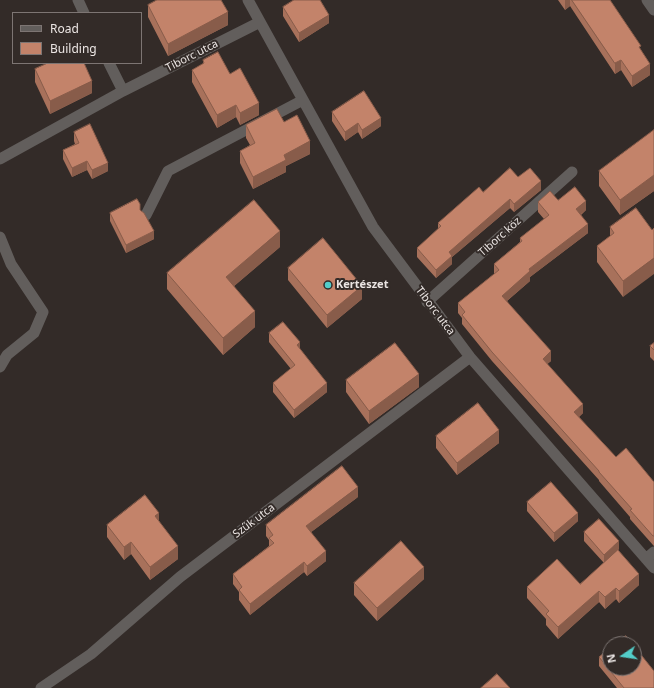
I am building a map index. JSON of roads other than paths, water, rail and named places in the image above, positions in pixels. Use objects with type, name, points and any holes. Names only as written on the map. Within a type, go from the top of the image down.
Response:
[{"type":"street","points":[[78,0],[84,12]]},
{"type":"street","name":"Tiborc utca","points":[[248,0],[373,227],[427,302],[470,357],[650,556],[654,568]]},
{"type":"street","points":[[647,0],[654,10]]},
{"type":"street","name":"Tiborc utca","points":[[0,158],[123,91],[260,22]]},
{"type":"street","points":[[110,64],[123,91]]},
{"type":"street","points":[[146,215],[168,171],[303,100]]},
{"type":"street","name":"Tiborc köz","points":[[427,302],[572,172]]},
{"type":"street","points":[[0,237],[12,264],[43,312],[34,333],[7,355],[0,367]]},
{"type":"street","name":"Szűk utca","points":[[41,688],[91,654],[180,577],[470,357]]},
{"type":"place","name":"Kertészet","points":[[328,285]]}]
